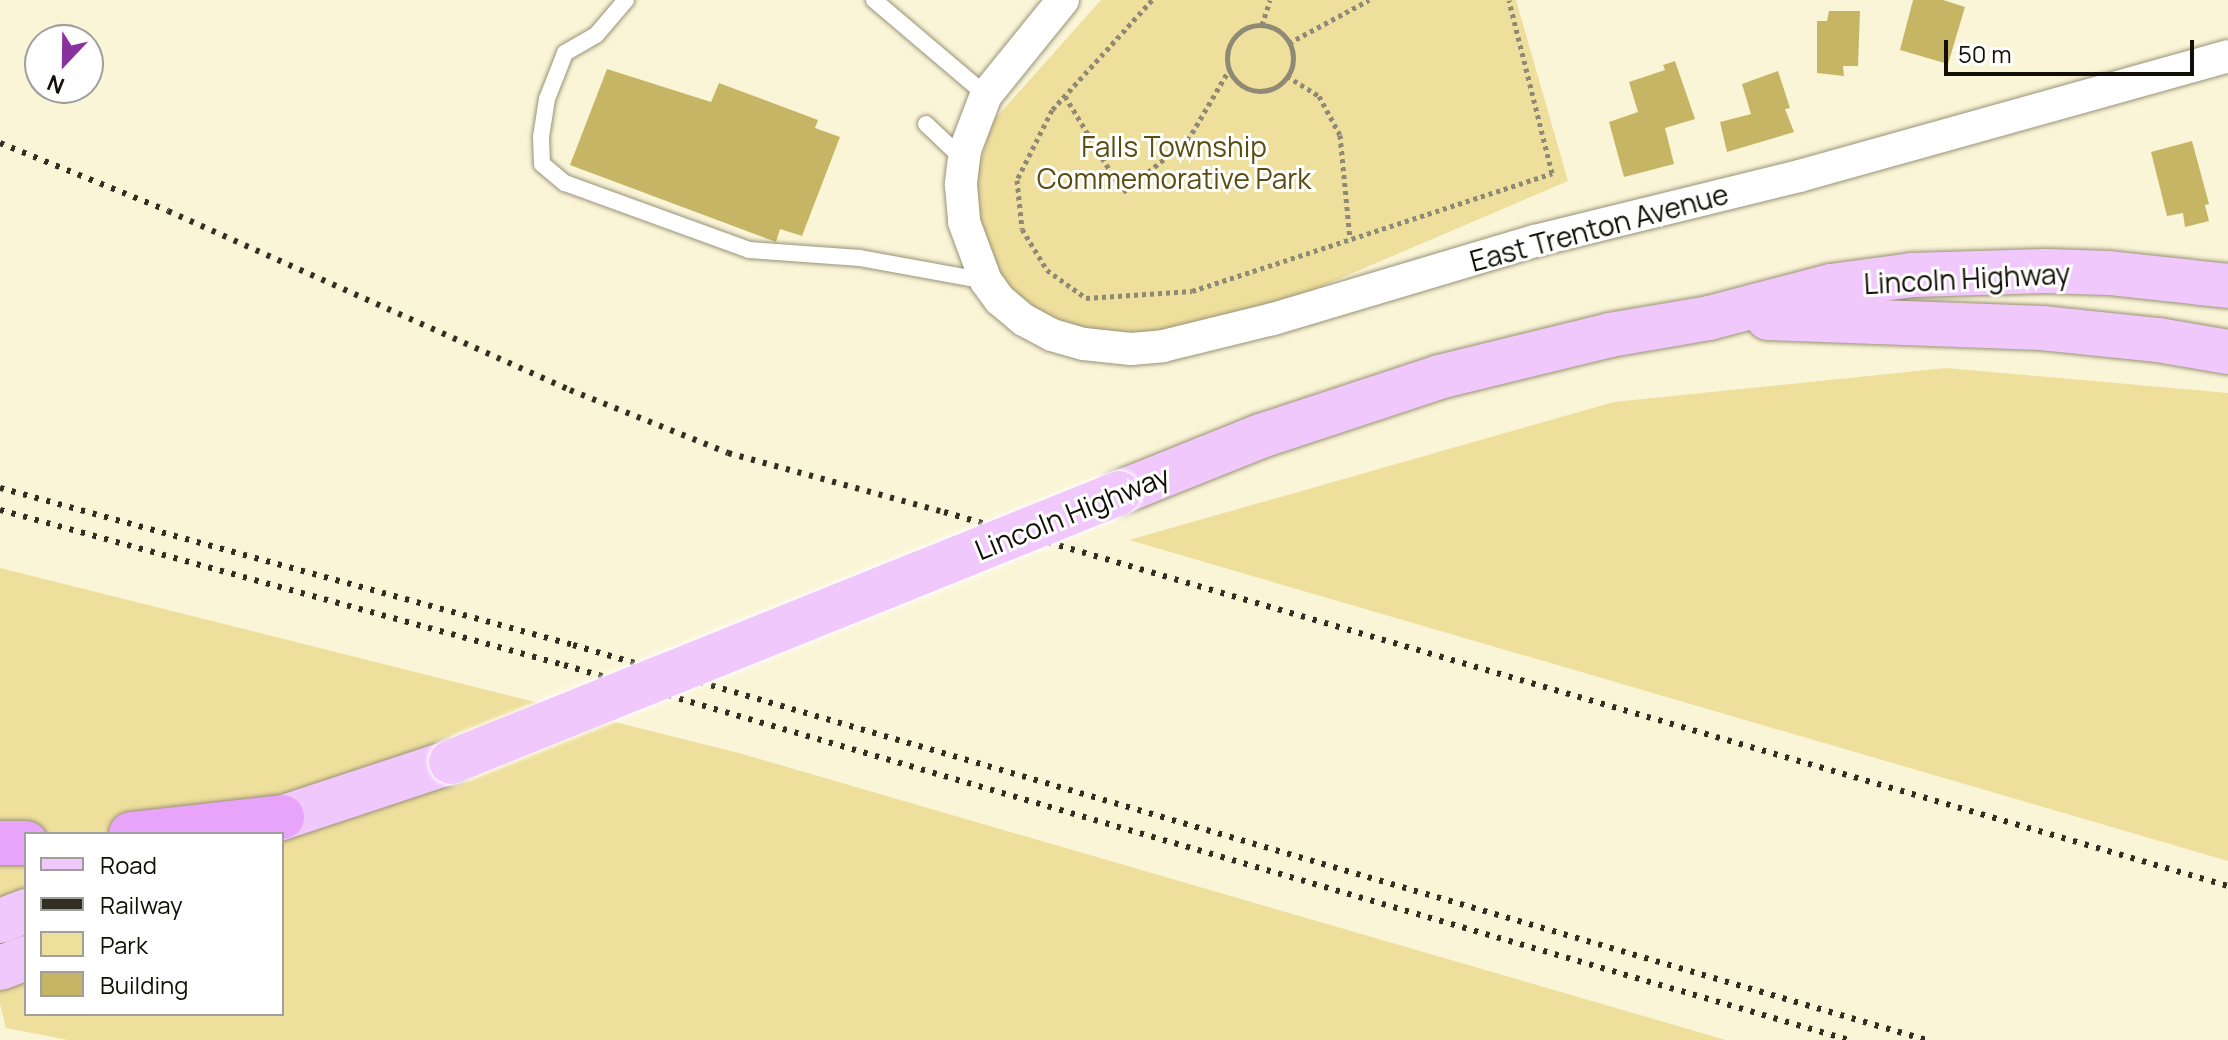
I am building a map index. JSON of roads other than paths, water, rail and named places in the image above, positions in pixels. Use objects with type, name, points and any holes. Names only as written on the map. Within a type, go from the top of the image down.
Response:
[{"type":"highway","points":[[232,832],[282,831]]},
{"type":"highway","points":[[0,843],[24,843]]},
{"type":"main road","name":"Lincoln Highway","points":[[282,831],[1261,436],[1439,377],[1581,341],[1709,318],[1831,286],[1912,275],[2093,272],[2228,286]]},
{"type":"main road","name":"Lincoln Highway","points":[[1709,318],[1834,319],[2042,328],[2158,340],[2228,352]]},
{"type":"main road","points":[[0,921],[24,912]]},
{"type":"main road","points":[[0,968],[24,959]]},
{"type":"street","points":[[986,281],[964,222],[961,185],[971,129],[986,95],[1063,0]]},
{"type":"street","name":"East Trenton Avenue","points":[[986,281],[1000,300],[1024,320],[1052,335],[1084,344],[1131,349],[1163,346],[1273,319],[1535,241],[1799,176],[2228,56]]},
{"type":"lane","points":[[626,0],[596,35],[565,53],[547,99],[541,137],[542,164],[565,183],[749,250],[860,258],[986,281]]},
{"type":"lane","points":[[874,0],[986,95]]},
{"type":"lane","points":[[926,124],[964,160]]},
{"type":"railway","points":[[0,143],[168,211],[570,390],[728,453],[944,512],[2228,886]]},
{"type":"railway","points":[[0,488],[573,645],[1926,1040]]},
{"type":"railway","points":[[0,510],[564,665],[1849,1040]]},
{"type":"park label","name":"Falls Township Commemorative Park","points":[[1174,162]]}]
